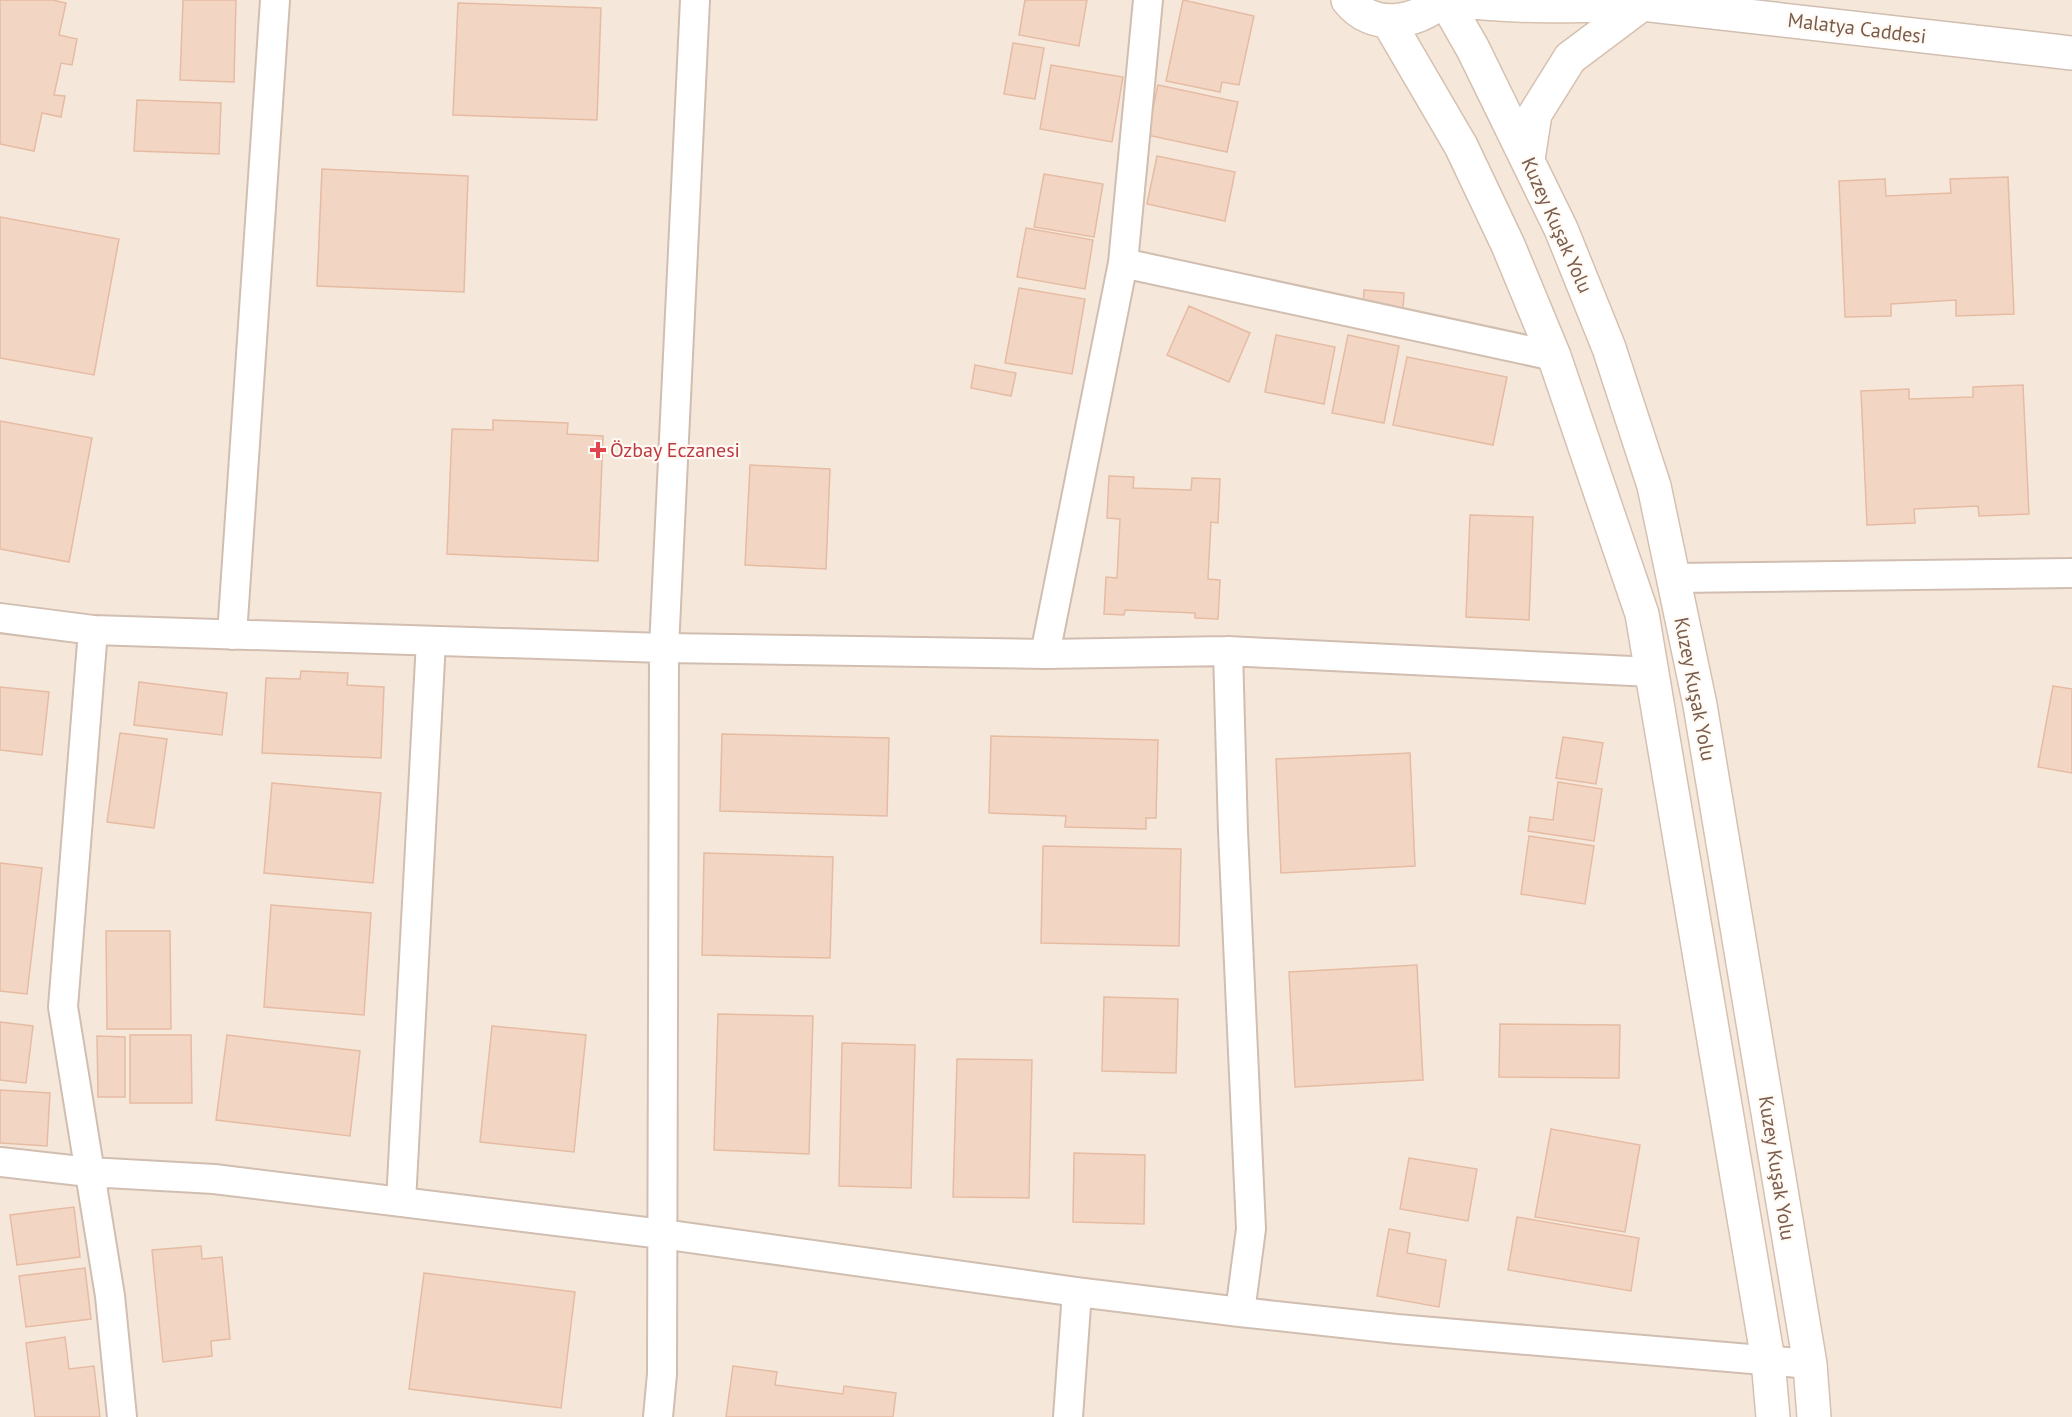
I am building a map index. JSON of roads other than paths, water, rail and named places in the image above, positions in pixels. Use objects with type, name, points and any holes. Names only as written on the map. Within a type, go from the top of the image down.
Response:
[{"type":"main road","points":[[1348,0],[1368,16],[1388,21],[1409,20],[1428,13],[1444,0]]},
{"type":"main road","name":"Kuzey Kuşak Yolu","points":[[1444,0],[1473,49],[1561,229],[1609,348],[1654,486],[1700,705],[1810,1364],[1814,1417]]},
{"type":"main road","name":"Malatya Caddesi","points":[[1452,0],[1485,4],[1557,6],[1639,1],[2072,53]]},
{"type":"main road","points":[[1528,159],[1535,114],[1570,58],[1639,1]]},
{"type":"main road","name":"Kuzey Kuşak Yolu","points":[[1388,21],[1461,146],[1508,244],[1554,356],[1642,614],[1768,1360],[1773,1417]]},
{"type":"street","points":[[232,635],[275,0]]},
{"type":"street","points":[[658,1417],[662,1374],[664,648],[695,0]]},
{"type":"street","points":[[1045,654],[1123,263],[1148,0]]},
{"type":"street","points":[[1123,263],[1554,356]]},
{"type":"street","points":[[1674,578],[2072,573]]},
{"type":"street","points":[[0,618],[93,630],[232,635],[664,648],[1045,654],[1228,651],[1652,672]]},
{"type":"street","points":[[93,630],[63,1007],[110,1296],[122,1417]]},
{"type":"street","points":[[401,1202],[431,641]]},
{"type":"street","points":[[1228,651],[1233,831],[1251,1230],[1240,1312]]},
{"type":"street","points":[[0,1162],[89,1172],[214,1179],[662,1234],[1077,1292],[1240,1312],[1397,1329],[1810,1364]]},
{"type":"street","points":[[1068,1417],[1077,1292]]},
{"type":"place","name":"Özbay Eczanesi","points":[[598,450]]}]
